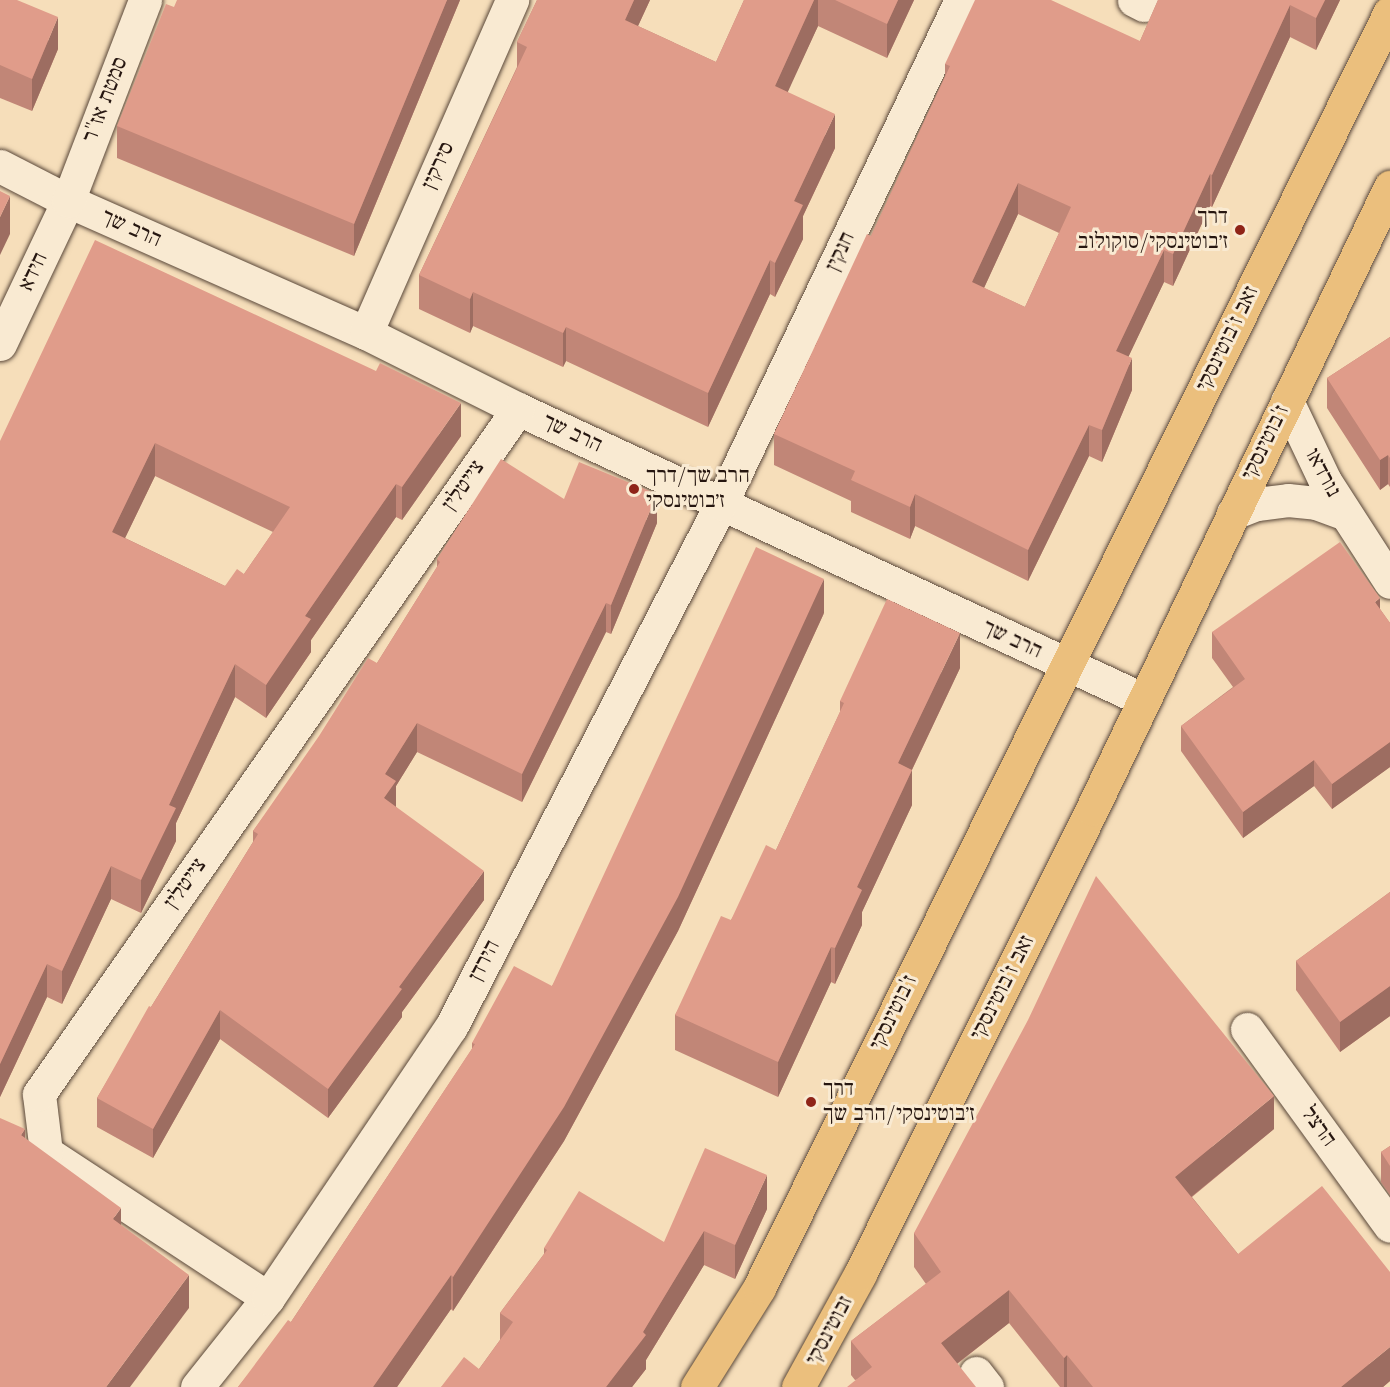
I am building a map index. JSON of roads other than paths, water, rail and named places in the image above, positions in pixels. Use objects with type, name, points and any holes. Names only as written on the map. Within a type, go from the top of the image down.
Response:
[{"type":"main road","name":"זאב ז'בוטינסקי","points":[[1065,665],[1390,12]]},
{"type":"main road","name":"ז'בוטינסקי","points":[[1144,700],[1390,187]]},
{"type":"main road","name":"ז'בוטינסקי","points":[[697,1387],[759,1288],[1065,665]]},
{"type":"main road","name":"זאב ז'בוטינסקי","points":[[860,1274],[1082,830],[1144,700]]},
{"type":"main road","name":"זבוטינסקי","points":[[798,1387],[860,1274]]},
{"type":"street","name":"סמטת אז\"ר","points":[[68,201],[145,0]]},
{"type":"street","name":"סירקין","points":[[366,333],[512,0]]},
{"type":"street","name":"חנקין","points":[[721,504],[961,0]]},
{"type":"street","name":"הרב שך","points":[[0,166],[68,201],[366,333],[518,409],[1144,700]]},
{"type":"street","name":"חידא","points":[[0,344],[68,201]]},
{"type":"street","name":"נורדאו","points":[[1287,401],[1343,513],[1390,582]]},
{"type":"street","name":"צייטלין","points":[[268,1298],[46,1152],[39,1094],[518,409]]},
{"type":"street","name":"נורדאו","points":[[1233,513],[1257,504],[1288,500],[1316,503],[1343,513]]},
{"type":"street","name":"הירדן","points":[[197,1387],[268,1298],[451,1027],[721,504]]},
{"type":"street","name":"הרצל","points":[[1247,1029],[1390,1226]]},
{"type":"place","name":"דרך ז׳בוטינסקי/סוקולוב","points":[[1240,230]]},
{"type":"place","name":"הרב שך/דרך ז׳בוטינסקי","points":[[634,489]]},
{"type":"place","name":"דרך ז׳בוטינסקי/הרב שך","points":[[811,1102]]}]
